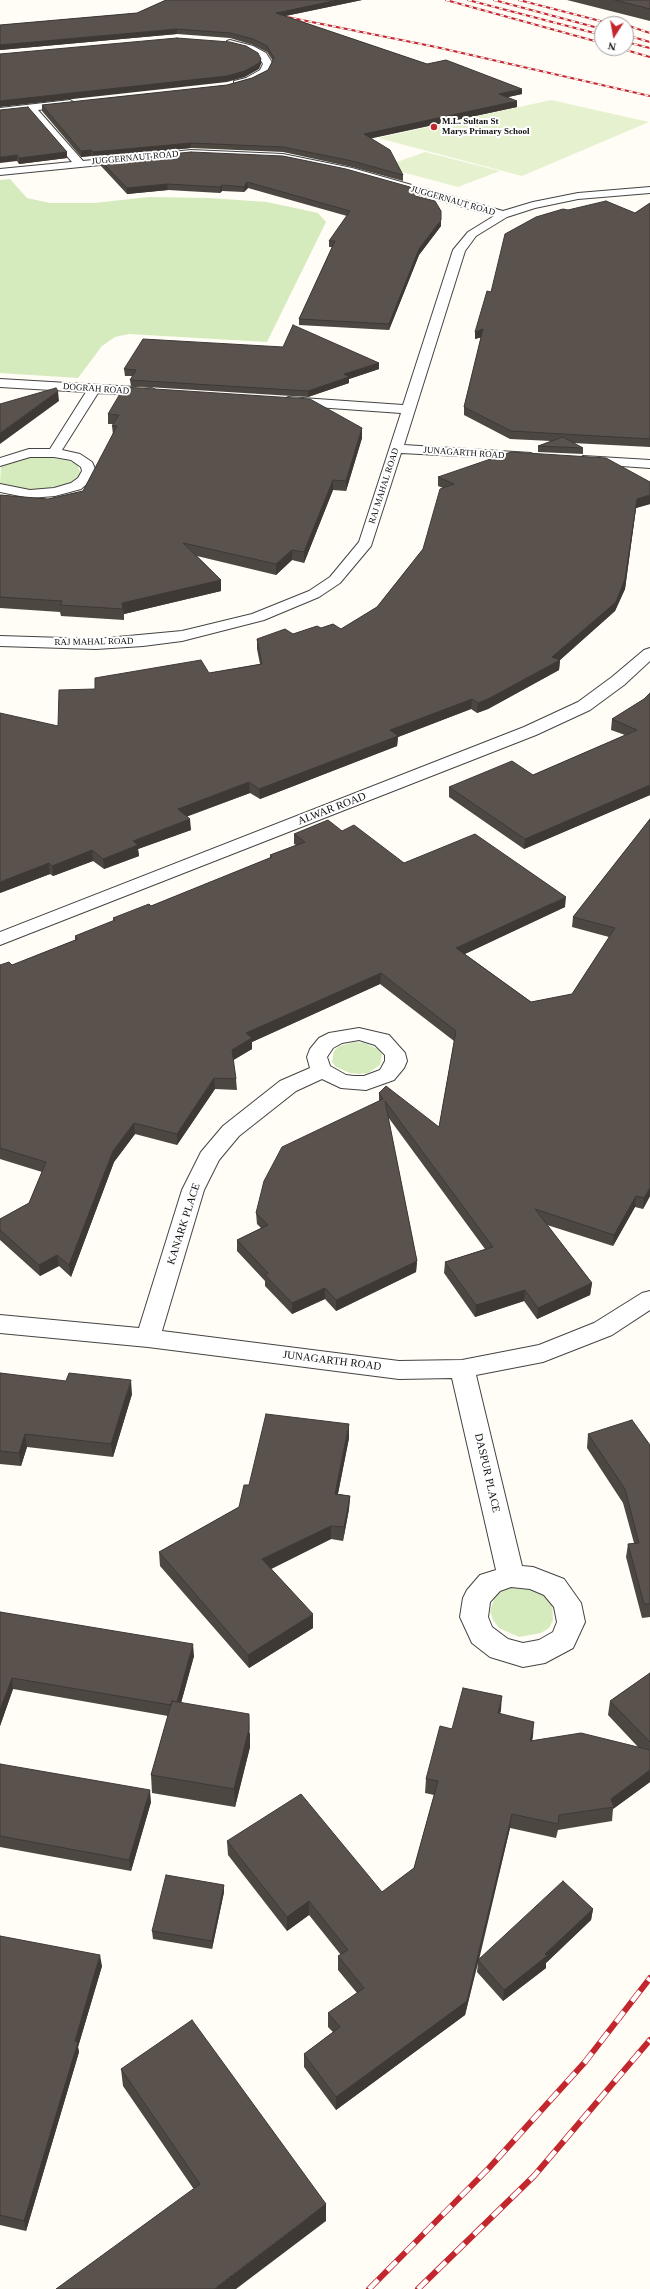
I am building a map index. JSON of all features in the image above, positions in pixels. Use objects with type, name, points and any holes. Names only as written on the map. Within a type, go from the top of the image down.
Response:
[{"type":"street","points":[[218,42],[250,48],[263,55],[268,64],[264,72],[249,80],[227,86]]},
{"type":"street","points":[[0,111],[79,102]]},
{"type":"street","points":[[31,108],[78,163]]},
{"type":"street","name":"JUGGERNAUT ROAD","points":[[0,172],[78,163],[191,153],[283,157],[348,170],[503,215]]},
{"type":"street","name":"RAJ MAHAL ROAD","points":[[0,641],[96,644],[143,641],[182,636],[258,617],[314,594],[335,580],[366,543],[459,250],[472,234],[503,215],[533,205],[578,196],[650,190]]},
{"type":"street","name":"DOGRAH ROAD","points":[[0,383],[164,393]]},
{"type":"street","points":[[54,453],[94,389]]},
{"type":"street","points":[[274,400],[408,409]]},
{"type":"street","name":"JUNAGARTH ROAD","points":[[397,449],[547,458]]},
{"type":"street","points":[[0,462],[29,453],[54,453],[75,457],[87,466],[88,476],[83,481],[67,489],[43,494],[18,493],[0,488]]},
{"type":"street","points":[[571,459],[650,464]]},
{"type":"street","name":"ALWAR ROAD","points":[[0,939],[530,731],[584,706],[618,681],[650,653]]},
{"type":"street","name":"KANARK PLACE","points":[[148,1338],[193,1190],[209,1157],[231,1131],[288,1086],[323,1071]]},
{"type":"street","name":"JUNAGARTH ROAD","points":[[0,1324],[148,1338],[399,1370],[462,1369],[543,1353],[603,1329],[650,1299]]},
{"type":"street","name":"DASPUR PLACE","points":[[462,1369],[511,1576]]},
{"type":"green space","points":[[551,100],[649,122],[522,176],[378,138]]},
{"type":"green space","points":[[425,152],[500,171],[458,187],[383,167]]},
{"type":"green space","points":[[10,179],[27,198],[50,203],[94,203],[149,197],[209,198],[267,202],[318,213],[326,222],[267,342],[129,334],[115,337],[102,346],[78,378],[0,373],[0,180]]},
{"type":"green space","points":[[40,456],[70,461],[77,464],[81,474],[72,483],[64,487],[31,492],[0,483],[1,466],[8,462]]},
{"type":"green space","points":[[355,1042],[364,1043],[378,1049],[382,1054],[380,1065],[368,1073],[359,1074],[350,1073],[336,1067],[332,1062],[334,1051],[339,1046]]},
{"type":"green space","points":[[525,1585],[545,1594],[552,1602],[553,1620],[549,1628],[541,1633],[519,1637],[499,1628],[493,1620],[490,1611],[496,1594],[504,1588]]},
{"type":"building","points":[[166,0],[338,0],[276,13],[427,64],[446,60],[522,89],[499,94],[517,101],[364,134],[390,150],[403,175],[352,161],[283,147],[191,143],[93,152],[91,150],[81,151],[42,105],[227,85],[252,78],[268,70],[274,58],[267,46],[253,39],[230,33],[177,29],[0,45],[0,25],[137,13]]},
{"type":"building","points":[[615,0],[650,0],[650,9]]},
{"type":"building","points":[[177,38],[230,42],[246,46],[258,53],[261,59],[259,63],[245,71],[227,76],[0,101],[0,54]]},
{"type":"building","points":[[28,107],[67,152],[19,158],[17,155],[0,157],[0,110]]},
{"type":"building","points":[[191,152],[283,156],[346,169],[410,187],[415,196],[435,201],[441,211],[441,220],[419,249],[389,324],[299,319],[335,241],[329,241],[350,211],[247,182],[244,187],[167,184],[127,188],[101,161]]},
{"type":"building","points":[[606,201],[635,213],[650,203],[650,439],[511,431],[464,407],[483,329],[475,332],[487,291],[491,292],[505,234],[536,217],[563,209],[568,210]]},
{"type":"building","points":[[293,325],[379,363],[344,374],[349,377],[308,391],[130,380],[136,370],[124,369],[143,339],[283,347]]},
{"type":"building","points":[[124,387],[310,399],[362,428],[346,481],[333,480],[304,552],[292,550],[276,564],[183,543],[221,580],[122,603],[123,609],[60,605],[62,601],[0,597],[0,495],[48,499],[83,491],[117,426],[112,426],[119,415],[108,414]]},
{"type":"building","points":[[56,388],[58,391],[0,433],[0,404]]},
{"type":"building","points":[[563,437],[583,448],[538,446]]},
{"type":"building","points":[[511,452],[606,458],[650,482],[650,495],[637,499],[625,579],[616,602],[552,657],[560,660],[488,699],[478,703],[472,699],[390,730],[398,736],[259,789],[249,782],[178,809],[190,819],[133,841],[138,845],[103,859],[92,850],[52,866],[49,863],[0,882],[0,713],[58,726],[59,690],[95,689],[95,678],[201,660],[209,673],[262,664],[257,639],[285,629],[293,634],[317,626],[321,628],[333,624],[341,629],[377,607],[423,549],[440,489],[454,484],[438,477]]},
{"type":"building","points":[[650,693],[650,785],[525,839],[449,787],[512,761],[533,775],[637,730],[612,719],[644,699]]},
{"type":"building","points":[[650,819],[650,1188],[644,1198],[636,1196],[614,1235],[535,1209],[592,1283],[538,1308],[525,1290],[476,1305],[445,1262],[493,1247],[385,1101],[417,1261],[336,1300],[325,1288],[292,1303],[265,1275],[268,1273],[237,1240],[268,1225],[256,1213],[264,1181],[282,1147],[383,1099],[379,1093],[386,1086],[439,1127],[456,1031],[381,973],[246,1033],[252,1038],[232,1050],[236,1079],[214,1078],[177,1134],[134,1123],[113,1151],[69,1265],[57,1255],[39,1265],[0,1230],[0,1219],[29,1203],[46,1162],[0,1148],[0,965],[9,962],[12,965],[78,939],[75,936],[115,920],[113,918],[149,904],[151,906],[272,857],[270,855],[305,842],[294,834],[328,820],[342,831],[354,825],[404,863],[475,834],[566,897],[456,948],[531,1002],[572,994],[615,928],[573,917]]},
{"type":"building","points":[[0,1373],[66,1381],[69,1373],[131,1380],[111,1444],[25,1434],[19,1453],[0,1451]]},
{"type":"building","points":[[266,1414],[349,1424],[335,1494],[350,1496],[344,1527],[331,1526],[262,1559],[313,1614],[248,1655],[159,1552],[239,1507],[244,1485],[249,1485]]},
{"type":"building","points":[[632,1420],[650,1445],[650,1604],[644,1604],[628,1544],[639,1543],[625,1489],[588,1434]]},
{"type":"building","points":[[0,1612],[193,1644],[177,1702],[172,1701],[171,1705],[12,1678],[0,1710]]},
{"type":"building","points":[[650,1673],[650,1742],[610,1701]]},
{"type":"building","points":[[463,1688],[502,1696],[498,1713],[534,1722],[530,1741],[581,1733],[650,1750],[650,1770],[611,1799],[614,1807],[559,1815],[558,1824],[512,1814],[467,2001],[336,2097],[304,2054],[340,2027],[328,2013],[364,1988],[338,1956],[348,1950],[309,1901],[287,1917],[227,1841],[301,1794],[382,1892],[414,1868],[438,1781],[426,1779],[440,1726],[452,1729]]},
{"type":"building","points":[[172,1701],[249,1714],[249,1729],[234,1789],[151,1775]]},
{"type":"building","points":[[0,1764],[150,1790],[129,1860],[0,1836]]},
{"type":"building","points":[[166,1875],[224,1885],[212,1941],[152,1931]]},
{"type":"building","points":[[563,1881],[593,1909],[545,1954],[547,1956],[504,1990],[478,1960]]},
{"type":"building","points":[[0,1936],[100,1955],[75,2041],[78,2042],[24,2221],[0,2215]]},
{"type":"building","points":[[192,2020],[326,2204],[214,2289],[56,2289],[200,2184],[121,2069]]},
{"type":"railway","points":[[446,0],[594,41]]},
{"type":"railway","points":[[468,0],[594,33]]},
{"type":"railway","points":[[494,0],[594,27]]},
{"type":"railway","points":[[519,0],[594,19]]},
{"type":"railway","points":[[277,15],[436,47],[650,96]]},
{"type":"railway","points":[[634,28],[650,33]]},
{"type":"railway","points":[[634,37],[650,42]]},
{"type":"railway","points":[[634,44],[650,48]]},
{"type":"railway","points":[[634,52],[650,57]]},
{"type":"railway","points":[[369,2289],[489,2168],[585,2062],[650,1978]]},
{"type":"railway","points":[[418,2289],[534,2176],[650,2040]]},
{"type":"place","name":"M.L. Sultan St Marys Primary School","points":[[434,127]]}]
